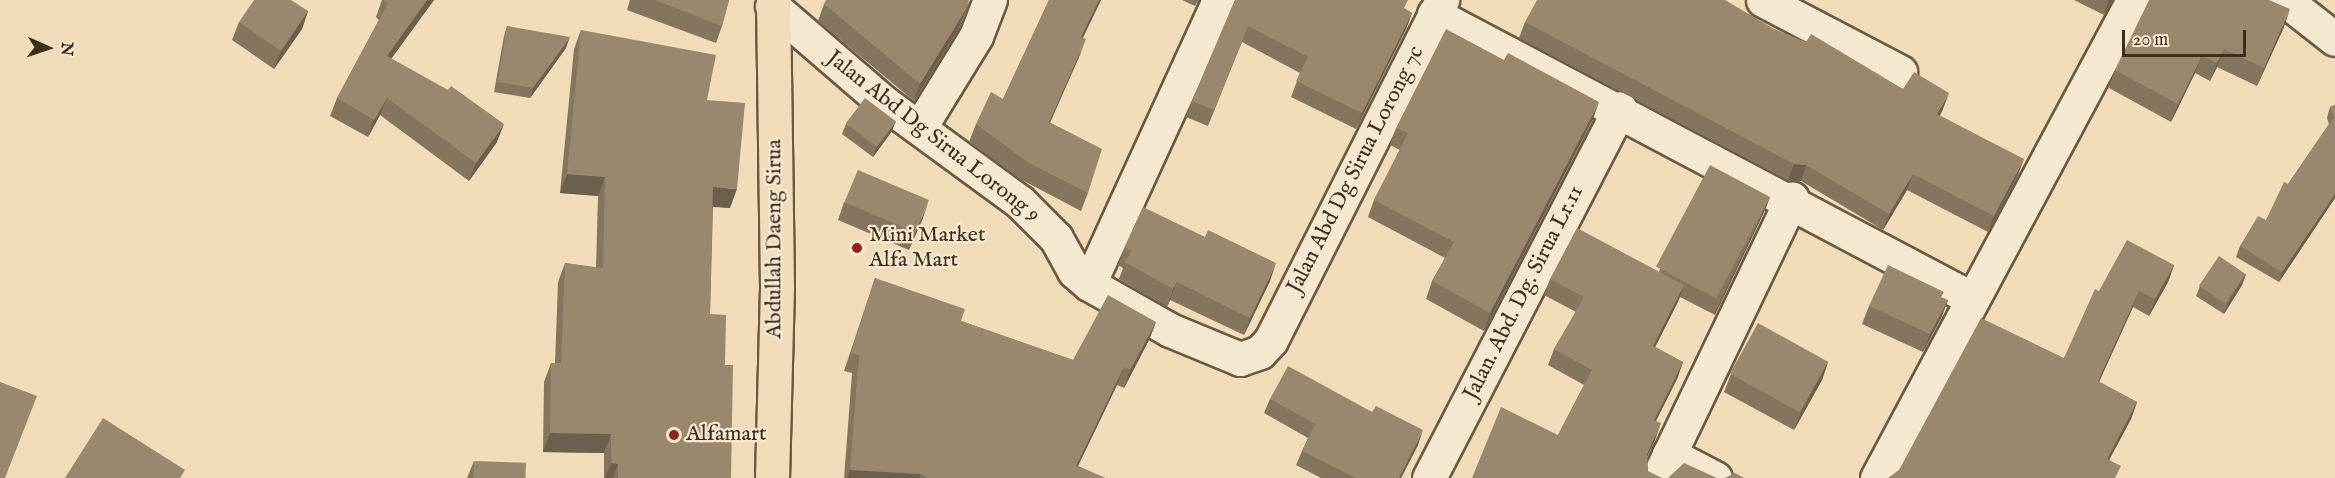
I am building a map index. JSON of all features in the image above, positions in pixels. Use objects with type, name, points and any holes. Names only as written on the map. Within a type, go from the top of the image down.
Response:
[{"type":"main road","name":"Abdullah Daeng Sirua","points":[[772,3],[777,286],[772,478]]},
{"type":"street","points":[[920,127],[976,36],[990,0]]},
{"type":"street","points":[[1089,284],[1219,0]]},
{"type":"street","points":[[1763,0],[1900,72]]},
{"type":"street","points":[[1877,478],[1969,297],[2133,0]]},
{"type":"street","points":[[2285,0],[2335,39]]},
{"type":"street","name":"Jalan Abd Dg Sirua Lorong 9","points":[[772,3],[882,101],[1020,202],[1056,238],[1074,271],[1089,284],[1170,330],[1235,358],[1253,356],[1271,340]]},
{"type":"street","points":[[1438,7],[1620,108],[1792,198],[1969,297]]},
{"type":"street","name":"Jalan Abd Dg Sirua Lorong 7c","points":[[1271,340],[1438,7]]},
{"type":"street","name":"Jalan. Abd. Dg. Sirua Lr.11","points":[[1429,478],[1620,108]]},
{"type":"street","points":[[1715,478],[1664,466],[1792,198]]},
{"type":"building","points":[[254,0],[291,0],[308,11],[281,51],[239,22]]},
{"type":"building","points":[[384,0],[427,0],[387,56],[448,90],[451,86],[504,124],[476,163],[387,98],[374,120],[337,98],[388,3]]},
{"type":"building","points":[[655,0],[729,0],[722,26]]},
{"type":"building","points":[[826,0],[969,0],[965,11],[920,84],[824,4]]},
{"type":"building","points":[[1049,0],[1099,0],[1081,37],[1086,39],[1049,122],[1102,149],[1088,193],[1029,163],[976,124],[991,92],[1003,99]]},
{"type":"building","points":[[1235,0],[1408,0],[1404,8],[1412,13],[1362,113],[1296,81],[1308,57],[1248,26],[1214,110],[1192,101]]},
{"type":"building","points":[[1537,0],[1725,0],[1774,29],[1806,42],[1811,34],[1903,89],[1914,72],[1949,93],[1937,114],[2024,159],[1994,216],[1913,174],[1889,214],[1806,165],[1794,164],[1525,22]]},
{"type":"building","points":[[2149,0],[2269,0],[2290,9],[2264,68],[2224,49],[2217,63],[2202,56],[2178,104],[2115,70]]},
{"type":"building","points":[[507,26],[570,37],[533,88],[498,82]]},
{"type":"building","points":[[1446,29],[1504,60],[1508,53],[1599,102],[1490,313],[1432,281],[1454,242],[1374,200],[1408,133],[1396,128]]},
{"type":"building","points":[[581,30],[716,55],[707,100],[745,103],[737,189],[713,187],[710,314],[726,315],[725,365],[733,365],[731,478],[618,478],[618,464],[611,463],[611,434],[550,433],[551,363],[561,363],[565,263],[603,268],[605,177],[567,174]]},
{"type":"building","points":[[865,98],[896,121],[877,147],[846,124]]},
{"type":"building","points":[[2335,105],[2335,194],[2282,272],[2240,246],[2258,216],[2266,220],[2284,182],[2288,184],[2334,117],[2330,107]]},
{"type":"building","points":[[1710,165],[1770,197],[1716,298],[1656,267]]},
{"type":"building","points":[[858,170],[929,200],[915,232],[844,202]]},
{"type":"building","points":[[1143,207],[1205,237],[1208,230],[1276,263],[1250,318],[1177,282],[1173,289],[1125,262],[1131,251],[1125,247]]},
{"type":"building","points":[[1577,228],[1684,285],[1653,346],[1683,362],[1654,420],[1661,423],[1647,454],[1648,471],[1662,478],[1472,478],[1501,407],[1558,435],[1592,370],[1554,349],[1584,297],[1550,279]]},
{"type":"building","points":[[2127,240],[2174,265],[2155,299],[2139,291],[2098,381],[2137,402],[2107,459],[2121,466],[2115,478],[1888,478],[1899,470],[1981,318],[2064,358],[2095,289],[2099,291]]},
{"type":"building","points":[[2219,256],[2246,274],[2225,304],[2199,286]]},
{"type":"building","points":[[1888,265],[1944,292],[1941,297],[1948,300],[1930,334],[1869,306]]},
{"type":"building","points":[[875,278],[965,309],[961,321],[1073,360],[1108,295],[1156,322],[1130,370],[1124,367],[1076,466],[1105,478],[929,478],[921,474],[850,470],[859,355],[851,353]]},
{"type":"building","points":[[1758,323],[1828,362],[1800,413],[1730,374]]},
{"type":"building","points":[[1288,366],[1372,412],[1376,406],[1423,430],[1399,478],[1356,478],[1302,451],[1315,424],[1270,399]]},
{"type":"building","points":[[0,382],[37,396],[5,478],[0,478]]},
{"type":"building","points":[[103,418],[185,470],[180,478],[65,478]]},
{"type":"building","points":[[474,461],[526,463],[525,478],[473,478]]},
{"type":"building","points":[[1684,463],[1717,478],[1668,478]]},
{"type":"building","points":[[1735,473],[1744,478],[1725,478]]},
{"type":"place","name":"Mini Market Alfa Mart","points":[[857,248]]},
{"type":"place","name":"Alfamart","points":[[674,435]]}]
